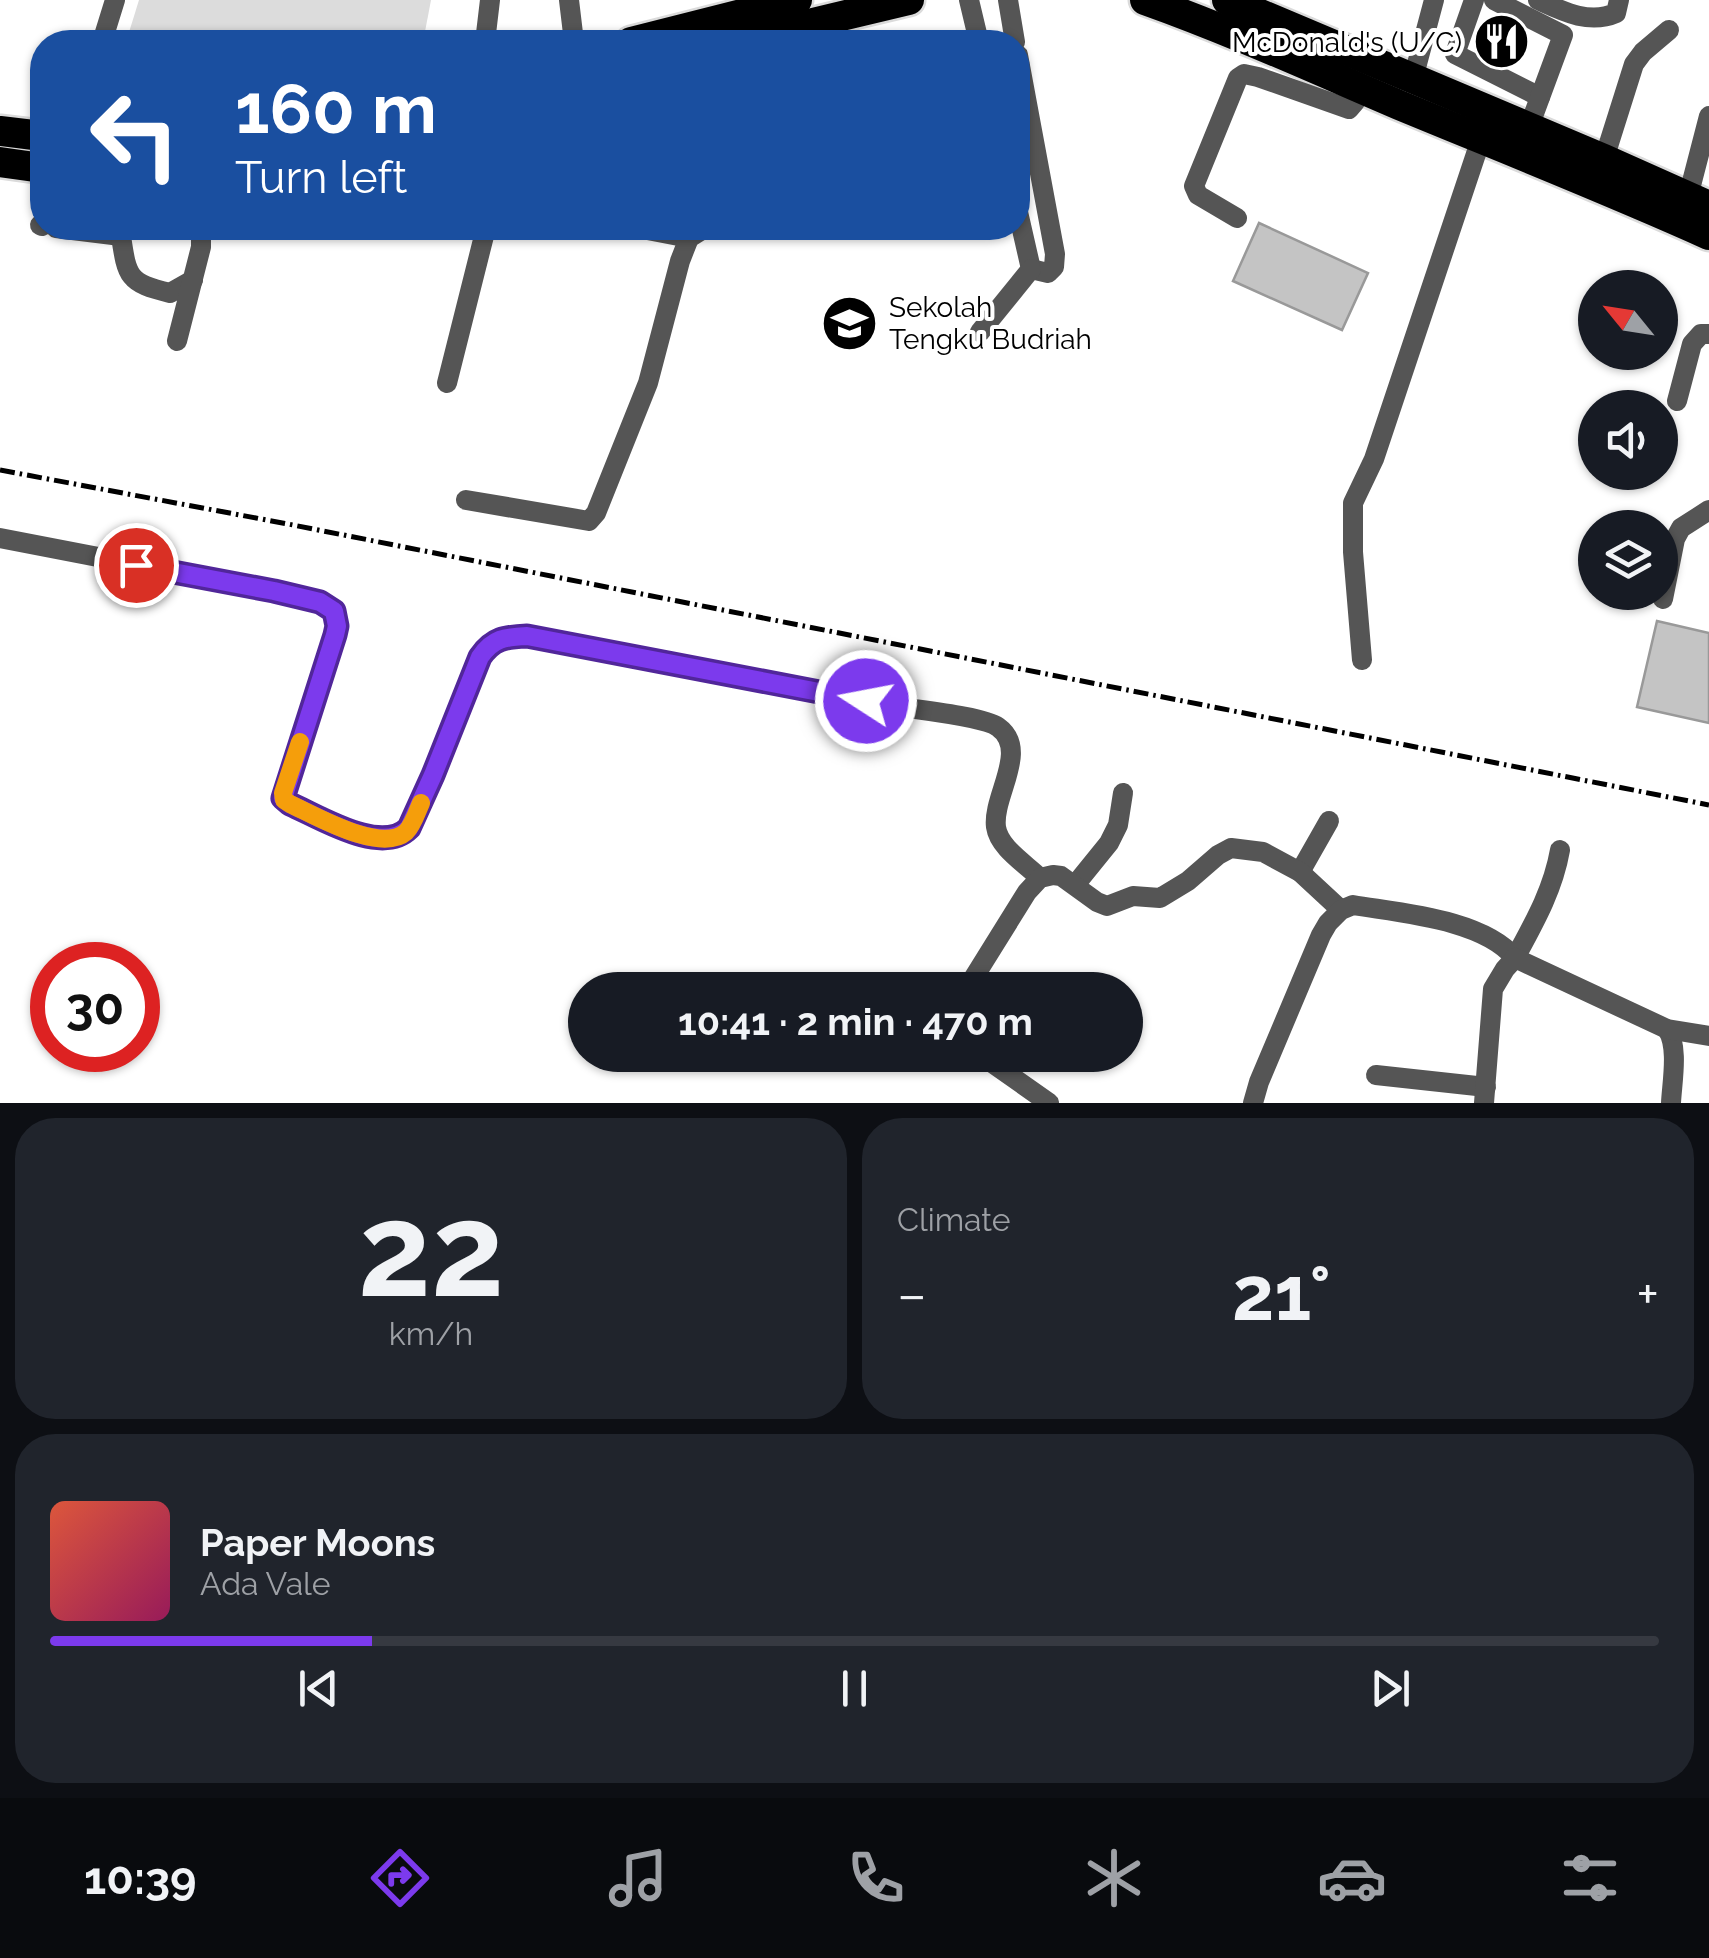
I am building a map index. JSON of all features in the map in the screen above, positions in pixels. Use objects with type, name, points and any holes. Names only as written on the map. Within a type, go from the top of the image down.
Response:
[{"type":"highway","points":[[737,30],[799,23],[910,0]]},
{"type":"highway","points":[[1145,0],[1233,9],[1413,79],[1699,201]]},
{"type":"highway","points":[[1233,9],[1360,88],[1709,235]]},
{"type":"highway","points":[[0,131],[30,135]]},
{"type":"highway","points":[[0,162],[30,166]]},
{"type":"street","points":[[105,30],[114,0]]},
{"type":"street","points":[[486,30],[490,0]]},
{"type":"street","points":[[568,0],[572,30]]},
{"type":"street","points":[[969,0],[976,30]]},
{"type":"street","points":[[1008,0],[1013,30]]},
{"type":"street","points":[[1413,79],[1434,0]]},
{"type":"street","points":[[1474,0],[1455,54],[1540,97]]},
{"type":"street","points":[[1494,0],[1563,35],[1529,127]]},
{"type":"street","points":[[1538,0],[1589,18],[1616,13],[1619,0]]},
{"type":"street","points":[[1604,159],[1634,64],[1642,52],[1669,30]]},
{"type":"street","points":[[1237,218],[1198,195],[1194,186],[1238,78],[1244,74],[1258,77],[1348,110],[1360,88]]},
{"type":"street","points":[[1699,201],[1709,116]]},
{"type":"street","points":[[1030,120],[1055,254],[1054,268],[1048,273],[1030,269]]},
{"type":"street","points":[[1362,660],[1352,552],[1352,504],[1374,459],[1481,139]]},
{"type":"street","points":[[123,240],[126,268],[135,281],[170,293],[193,280]]},
{"type":"street","points":[[177,341],[201,240]]},
{"type":"street","points":[[447,383],[483,240]]},
{"type":"street","points":[[466,500],[589,520],[596,513],[648,383],[664,315],[694,240]]},
{"type":"street","points":[[1024,240],[1030,269]]},
{"type":"street","points":[[980,332],[1030,269]]},
{"type":"street","points":[[1678,397],[1692,344],[1702,334],[1709,334]]},
{"type":"street","points":[[1678,534],[1709,510]]},
{"type":"street","points":[[0,538],[274,591],[334,611],[335,635],[283,798],[361,836],[394,838],[409,828],[480,657],[495,640],[527,636],[984,721],[1000,728],[1012,754],[996,829],[1012,853],[1040,878]]},
{"type":"street","points":[[1075,885],[1109,843],[1118,824],[1123,793]]},
{"type":"street","points":[[1300,872],[1329,820]]},
{"type":"street","points":[[977,972],[1027,892],[1040,878],[1053,874],[1107,906],[1133,896],[1160,898],[1231,848],[1263,852],[1300,872],[1341,910]]},
{"type":"street","points":[[1376,1075],[1485,1095],[1493,989],[1542,909],[1560,850]]},
{"type":"street","points":[[1253,1103],[1309,958],[1328,922],[1352,905],[1444,921],[1496,941],[1515,958],[1667,1030],[1709,1036]]},
{"type":"street","points":[[1667,1030],[1672,1035],[1673,1051],[1671,1103]]},
{"type":"street","points":[[1005,1072],[1048,1103]]},
{"type":"shaded area","points":[[139,0],[431,0],[425,30],[130,30]]},
{"type":"building","points":[[1259,223],[1368,273],[1342,330],[1233,281]]},
{"type":"building","points":[[1657,621],[1709,633],[1709,723],[1637,707]]},
{"type":"railway","points":[[0,470],[1709,805]]},
{"type":"slow traffic","points":[[300,742],[283,793],[290,804],[361,836],[394,838],[409,828],[421,803]]},
{"type":"place","name":"McDonald's (U/C)","points":[[1501,42]]},
{"type":"place","name":"Sekolah Tengku Budriah","points":[[850,323]]},
{"type":"route","points":[[136,565],[274,591],[320,602],[334,611],[335,635],[283,798],[361,836],[394,838],[409,828],[480,657],[495,640],[527,636],[866,701]]}]
